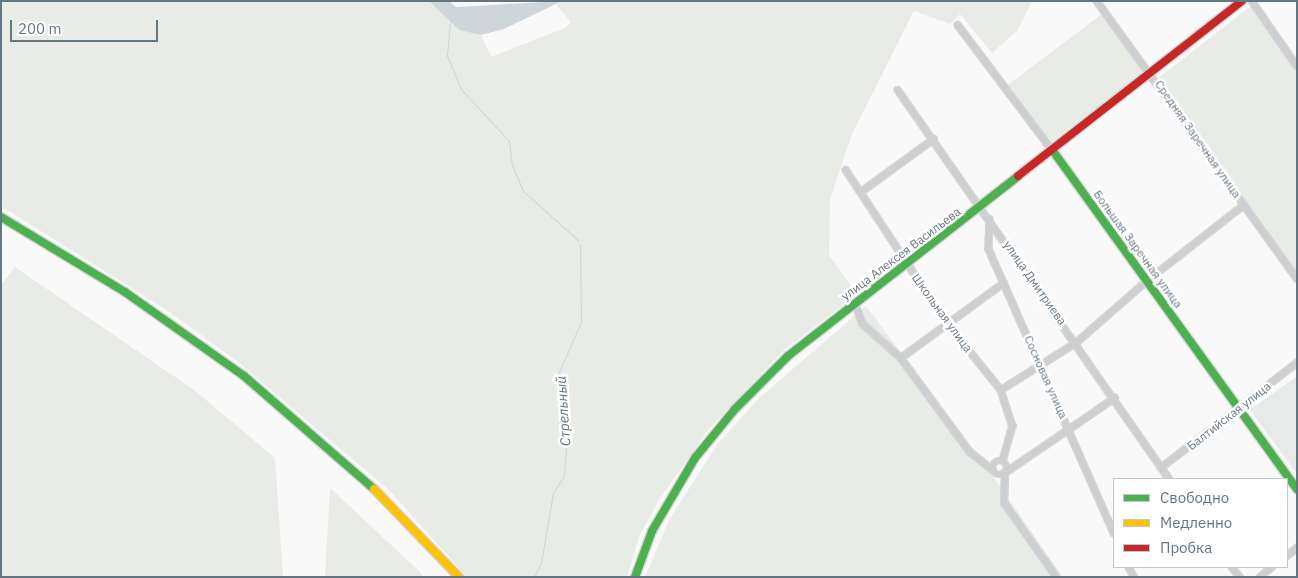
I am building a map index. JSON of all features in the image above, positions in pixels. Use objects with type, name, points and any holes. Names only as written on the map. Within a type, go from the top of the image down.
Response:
[{"type":"main road","name":"улица Алексея Васильева","points":[[636,577],[660,516],[714,434],[788,356],[855,302],[907,265],[982,207],[1242,1]]},
{"type":"main road","name":"Большая Заречная улица","points":[[1053,151],[1297,489]]},
{"type":"main road","points":[[1,217],[145,305],[256,385],[390,502],[459,577]]},
{"type":"street","name":"Средняя Заречная улица","points":[[1097,1],[1151,73],[1297,278]]},
{"type":"street","points":[[1252,1],[1297,66]]},
{"type":"street","name":"Большая Заречная улица","points":[[958,25],[1053,151]]},
{"type":"street","name":"улица Дмитриева","points":[[898,90],[982,207],[1168,478]]},
{"type":"street","points":[[861,192],[934,139]]},
{"type":"street","name":"Школьная улица","points":[[846,170],[947,323],[1000,390],[1013,426],[1003,461]]},
{"type":"street","points":[[1000,390],[1076,343],[1147,281],[1244,205]]},
{"type":"street","name":"Сосновая улица","points":[[990,219],[989,248],[1113,530]]},
{"type":"street","points":[[901,358],[1004,283]]},
{"type":"street","points":[[855,302],[863,324],[901,358],[970,452],[998,475],[1007,472],[1115,398]]},
{"type":"street","name":"Балтийская улица","points":[[1161,468],[1297,363]]},
{"type":"street","points":[[993,470],[994,464],[1003,461],[1007,467],[1004,503],[1056,577]]},
{"type":"street","points":[[1260,577],[1271,568]]},
{"type":"shaded area","points":[[1,1],[429,1],[459,30],[481,35],[491,57],[565,28],[571,22],[556,5],[562,1],[1032,1],[1017,31],[992,53],[960,14],[950,24],[914,11],[852,134],[830,199],[829,255],[857,294],[783,351],[708,430],[659,500],[639,537],[627,577],[467,577],[389,490],[237,361],[165,309],[1,206]]},
{"type":"shaded area","points":[[429,1],[449,1],[456,7],[562,1],[504,29],[481,35],[459,30]]},
{"type":"shaded area","points":[[1251,6],[1297,71],[1297,274],[1157,79]]},
{"type":"shaded area","points":[[1102,14],[1145,72],[1051,143],[1008,85]]},
{"type":"shaded area","points":[[15,267],[194,390],[275,458],[283,577],[1,577],[1,285]]},
{"type":"shaded area","points":[[866,306],[985,465],[1063,577],[645,577],[669,520],[717,445],[759,398]]},
{"type":"shaded area","points":[[1297,376],[1297,474],[1250,410]]},
{"type":"shaded area","points":[[330,488],[419,571],[424,577],[325,577]]},
{"type":"waterway","points":[[994,1],[1005,1]]},
{"type":"waterway","name":"Стрельный","points":[[450,21],[447,56],[461,89],[509,141],[512,165],[523,191],[579,241]]},
{"type":"waterway","name":"Стрельный","points":[[534,577],[541,563],[553,493],[564,476],[566,448],[558,374],[581,322],[580,244]]},
{"type":"traffic: fast","points":[[1053,151],[1297,489]]},
{"type":"traffic: fast","points":[[635,577],[652,531],[695,458],[735,409],[788,356],[1018,176]]},
{"type":"traffic: fast","points":[[1,217],[125,292],[244,376],[374,489]]},
{"type":"traffic: slow","points":[[374,489],[459,577]]},
{"type":"traffic: jam","points":[[1018,176],[1242,1]]}]
